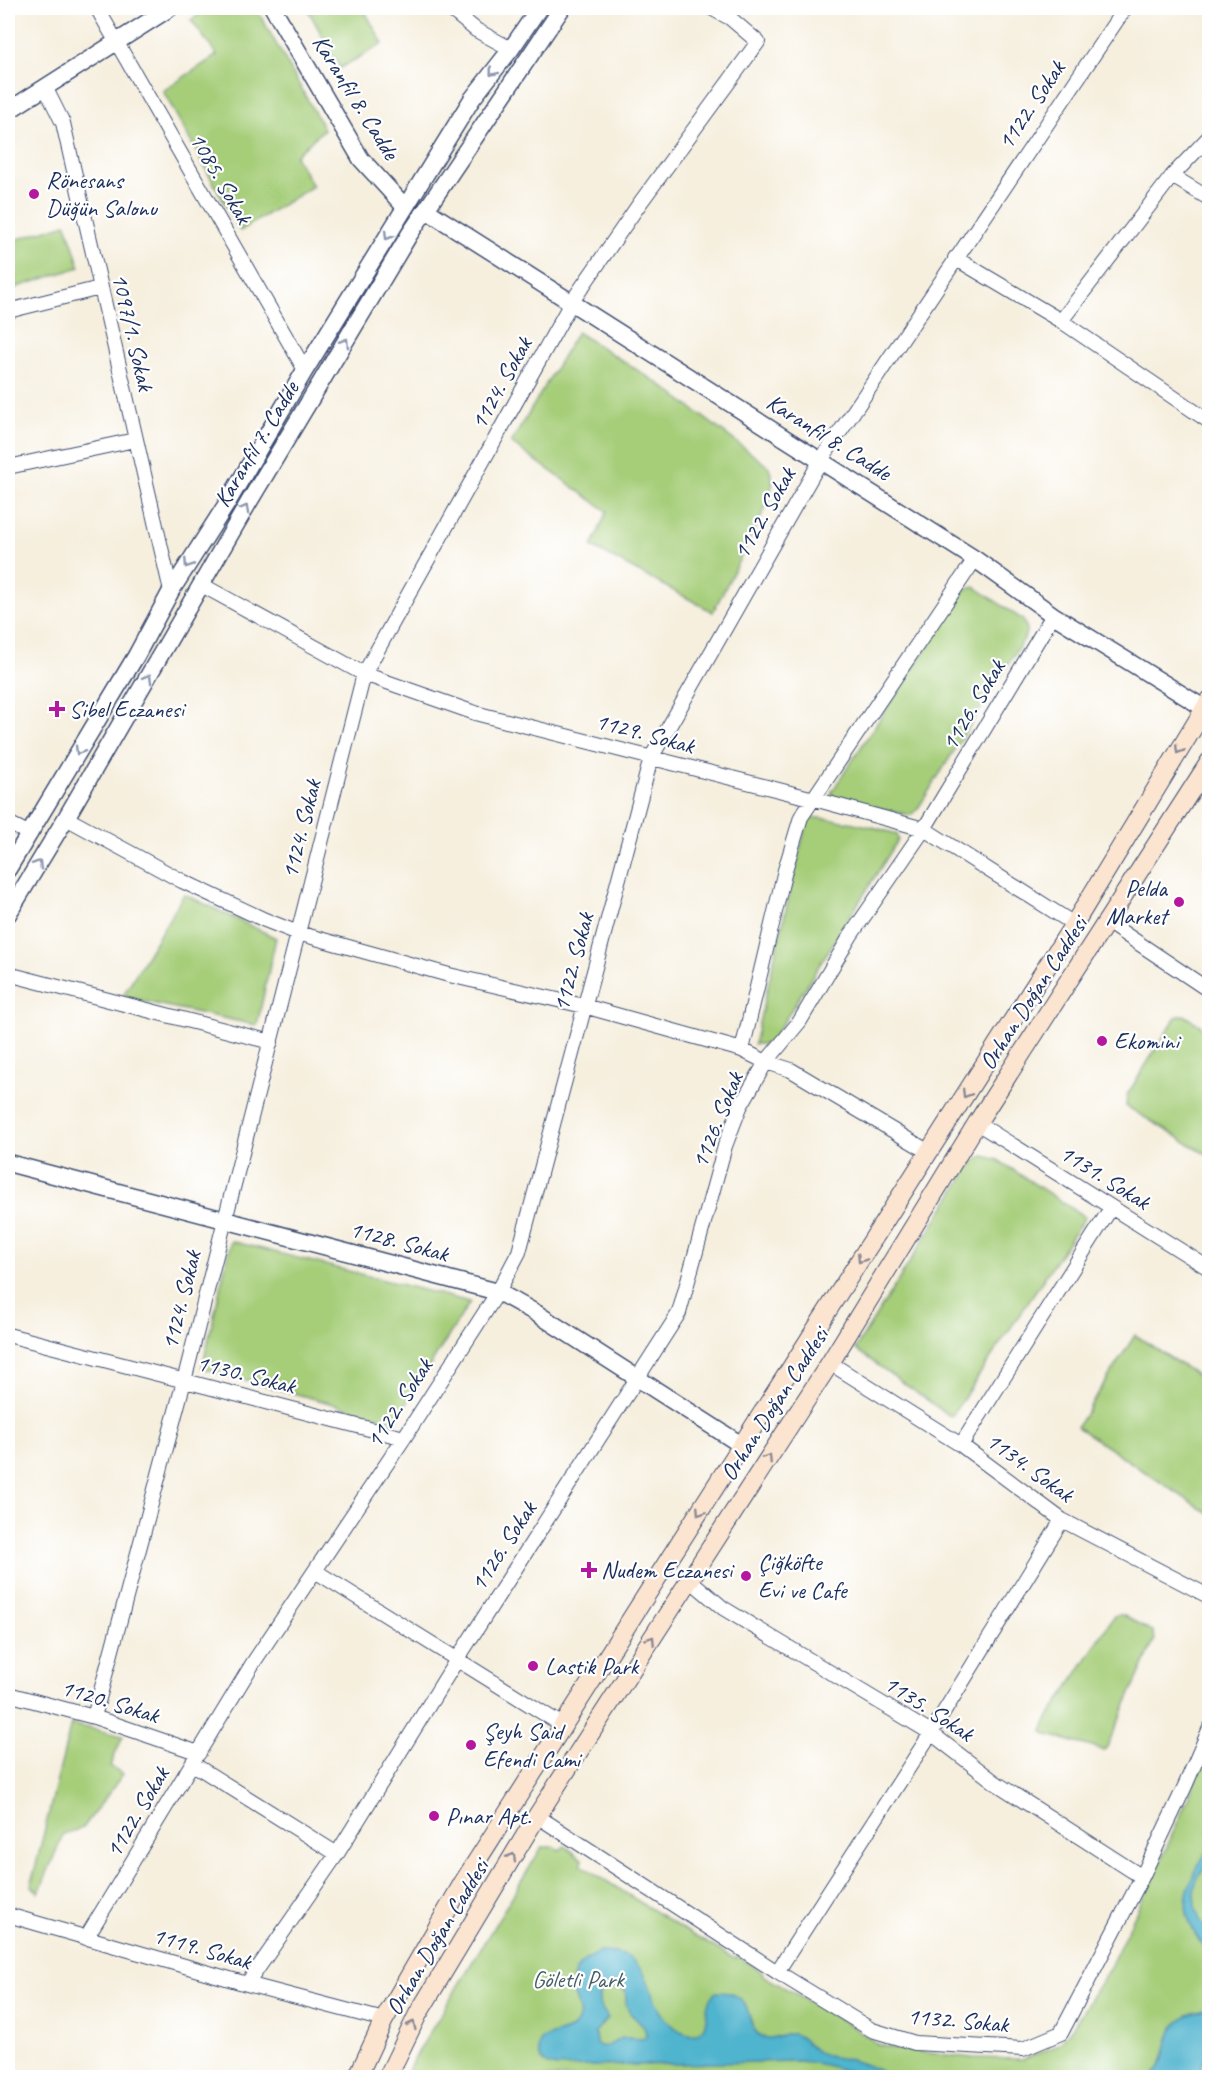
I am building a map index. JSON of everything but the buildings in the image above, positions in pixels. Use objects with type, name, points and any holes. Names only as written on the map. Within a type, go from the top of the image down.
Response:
[{"type":"main road","points":[[357,2078],[384,2020],[464,1881],[1074,924],[1207,704]]},
{"type":"main road","name":"Orhan Doğan Caddesi","points":[[387,2078],[418,2014],[537,1816],[830,1363],[977,1123],[1209,761]]},
{"type":"street","name":"1085. Sokak","points":[[98,8],[305,370]]},
{"type":"street","points":[[8,111],[116,40],[170,8]]},
{"type":"street","name":"Karanfil 8. Cadde","points":[[273,8],[361,159],[405,207]]},
{"type":"street","points":[[449,8],[476,30],[511,49]]},
{"type":"street","name":"Karanfil 7. Cadde","points":[[8,869],[136,656],[171,591],[226,505],[405,207],[472,99],[539,8]]},
{"type":"street","name":"Karanfil 7. Cadde","points":[[8,914],[249,502],[426,210],[562,8]]},
{"type":"street","name":"1124. Sokak","points":[[94,1717],[184,1381],[364,674],[571,303],[640,203],[758,42],[729,18],[711,8]]},
{"type":"street","name":"1122. Sokak","points":[[86,1938],[253,1663],[404,1438],[498,1292],[519,1252],[651,758],[821,460],[1125,8]]},
{"type":"street","name":"1097/1. Sokak","points":[[45,87],[63,123],[171,591]]},
{"type":"street","points":[[1062,321],[1172,177],[1209,136]]},
{"type":"street","points":[[1172,177],[1209,199]]},
{"type":"street","name":"Karanfil 8. Cadde","points":[[426,210],[975,559],[1053,615],[1207,704]]},
{"type":"street","points":[[955,258],[1062,321],[1209,422]]},
{"type":"street","points":[[8,311],[100,288]]},
{"type":"street","points":[[8,467],[135,440]]},
{"type":"street","points":[[742,1050],[785,870],[801,817],[975,559]]},
{"type":"street","name":"1129. Sokak","points":[[202,585],[364,674],[475,713],[924,829],[1074,924]]},
{"type":"street","name":"1126. Sokak","points":[[247,1984],[337,1854],[458,1658],[679,1313],[725,1146],[740,1107],[766,1062],[800,1021],[851,936],[924,829],[1053,615]]},
{"type":"street","points":[[66,818],[182,881],[298,933],[449,975],[584,1006],[742,1050],[766,1062],[791,1070],[929,1152]]},
{"type":"street","points":[[8,823],[30,834]]},
{"type":"street","points":[[1107,922],[1209,991]]},
{"type":"street","points":[[8,974],[271,1042]]},
{"type":"street","name":"1131. Sokak","points":[[977,1123],[1209,1269]]},
{"type":"street","name":"1128. Sokak","points":[[8,1163],[498,1292],[536,1313],[743,1446]]},
{"type":"street","points":[[961,1445],[1111,1208]]},
{"type":"street","name":"1130. Sokak","points":[[8,1335],[404,1438]]},
{"type":"street","name":"1134. Sokak","points":[[830,1363],[961,1445],[1062,1520],[1209,1596]]},
{"type":"street","points":[[777,1972],[931,1733],[1062,1520]]},
{"type":"street","points":[[315,1570],[564,1726]]},
{"type":"street","name":"1135. Sokak","points":[[690,1580],[723,1608],[931,1733],[996,1783],[1142,1877]]},
{"type":"street","name":"1120. Sokak","points":[[8,1694],[94,1717],[196,1758],[337,1854]]},
{"type":"street","name":"1132. Sokak","points":[[537,1816],[777,1972],[872,2030],[915,2043],[1023,2049],[1061,2033],[1142,1877],[1185,1786],[1209,1728]]},
{"type":"street","name":"1119. Sokak","points":[[8,1915],[247,1984],[384,2020]]},
{"type":"green space","points":[[209,8],[256,8],[324,129],[295,156],[313,186],[240,231],[163,91],[217,55],[191,20]]},
{"type":"green space","points":[[307,8],[363,8],[383,44],[340,68]]},
{"type":"green space","points":[[66,224],[80,267],[8,290],[8,242]]},
{"type":"green space","points":[[577,332],[661,385],[769,467],[773,481],[768,503],[713,612],[592,547],[607,511],[511,443]]},
{"type":"green space","points":[[975,587],[1023,620],[1027,629],[1024,639],[917,810],[910,815],[835,799],[831,793],[965,589]]},
{"type":"green space","points":[[808,817],[876,828],[897,834],[898,840],[771,1042],[754,1044]]},
{"type":"green space","points":[[184,894],[276,938],[257,1025],[122,997]]},
{"type":"green space","points":[[1184,1015],[1209,1031],[1209,1156],[1126,1106],[1127,1095],[1176,1017]]},
{"type":"green space","points":[[984,1156],[998,1160],[1085,1217],[951,1417],[855,1349],[974,1160]]},
{"type":"green space","points":[[231,1241],[470,1302],[395,1421],[202,1368]]},
{"type":"green space","points":[[1135,1335],[1209,1383],[1209,1514],[1077,1427]]},
{"type":"green space","points":[[1123,1615],[1153,1632],[1155,1639],[1107,1747],[1104,1750],[1099,1749],[1045,1734],[1044,1725],[1114,1616]]},
{"type":"green space","points":[[71,1724],[123,1736],[110,1766],[123,1774],[83,1828],[63,1834],[39,1893],[31,1885]]},
{"type":"green space","name":"Göletli Park","points":[[1209,1748],[1209,2077],[405,2078],[412,2062],[542,1847],[554,1847],[559,1850],[565,1846],[583,1860],[581,1865],[684,1930],[735,1959],[738,1956],[763,1973],[762,1975],[850,2025],[879,2045],[973,2058],[1024,2059],[1051,2048],[1060,2043],[1074,2025],[1109,1969],[1164,1854]]},
{"type":"water","points":[[1209,1850],[1209,1862],[1198,1876],[1194,1891],[1195,1906],[1200,1920],[1209,1933],[1209,1953],[1190,1924],[1186,1903],[1190,1882]]},
{"type":"water","points":[[600,1952],[624,1955],[631,1959],[646,1977],[664,2017],[677,2029],[687,2034],[696,2034],[702,2029],[709,2002],[716,1992],[729,1993],[744,2003],[752,2025],[761,2036],[769,2038],[793,2034],[822,2055],[858,2062],[893,2077],[869,2077],[800,2061],[556,2067],[543,2062],[539,2054],[542,2040],[576,2025],[579,2012],[573,1980],[582,1963]],"holes":[[[607,1987],[622,1988],[626,1992],[628,2009],[642,2025],[646,2037],[622,2038],[609,2045],[600,2046],[596,2043],[595,2032],[608,2018],[599,2004],[599,1995]]]},
{"type":"water","points":[[1209,2008],[1209,2052],[1202,2064],[1201,2077],[1152,2077],[1162,2062],[1173,2029],[1178,2022],[1186,2016]]},
{"type":"water","points":[[1080,2070],[1091,2071],[1108,2077],[1061,2077]]},
{"type":"place","name":"Rönesans Düğün Salonu","points":[[34,194]]},
{"type":"place","name":"Sibel Eczanesi","points":[[57,709]]},
{"type":"place","name":"Pelda Market","points":[[1179,902]]},
{"type":"place","name":"Ekomini","points":[[1102,1041]]},
{"type":"place","name":"Nudem Eczanesi","points":[[589,1570]]},
{"type":"place","name":"Çiğköfte Evi ve Cafe","points":[[746,1576]]},
{"type":"place","name":"Lastik Park","points":[[533,1666]]},
{"type":"place","name":"Şeyh Said Efendi Cami","points":[[471,1745]]},
{"type":"place","name":"Pınar Apt.","points":[[434,1816]]}]
